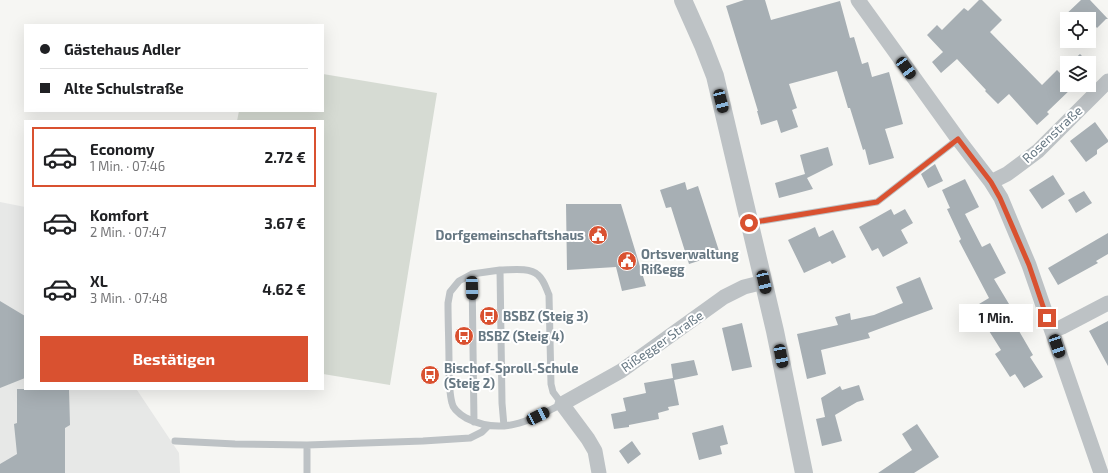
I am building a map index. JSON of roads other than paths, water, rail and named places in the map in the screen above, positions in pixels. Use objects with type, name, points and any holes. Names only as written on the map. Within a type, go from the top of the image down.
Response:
[{"type":"street","points":[[683,0],[715,76],[778,342],[804,473]]},
{"type":"street","points":[[858,0],[958,139],[991,182],[1000,198],[1029,265],[1101,473]]},
{"type":"street","name":"Rosenstraße","points":[[991,182],[1007,174],[1038,151],[1108,81]]},
{"type":"street","name":"Rißegger Straße","points":[[562,404],[621,371],[724,297],[744,287],[764,282]]},
{"type":"street","points":[[1052,331],[1108,303]]},
{"type":"street","points":[[562,404],[595,451],[599,473]]},
{"type":"lane","points":[[749,223],[877,202],[958,139]]},
{"type":"lane","points":[[500,270],[502,395],[504,426]]},
{"type":"lane","points":[[500,270],[525,270],[538,274],[544,283],[549,295],[551,384],[554,392],[562,404],[526,422],[504,426],[488,426],[474,422],[460,415],[452,405],[449,379],[448,302],[450,292],[459,281],[472,274],[500,270]]},
{"type":"lane","points":[[472,274],[474,422]]},
{"type":"lane","points":[[175,441],[308,445],[382,443],[470,438],[482,432],[488,426]]},
{"type":"lane","points":[[307,473],[308,445]]},
{"type":"place","name":"Dorfgemeinschaftshaus","points":[[598,235]]},
{"type":"place","name":"Ortsverwaltung Rißegg","points":[[627,261]]},
{"type":"place","name":"BSBZ (Steig 3)","points":[[489,316]]},
{"type":"place","name":"BSBZ (Steig 4)","points":[[464,336]]},
{"type":"place","name":"Bischof-Sproll-Schule (Steig 2)","points":[[430,375]]}]
